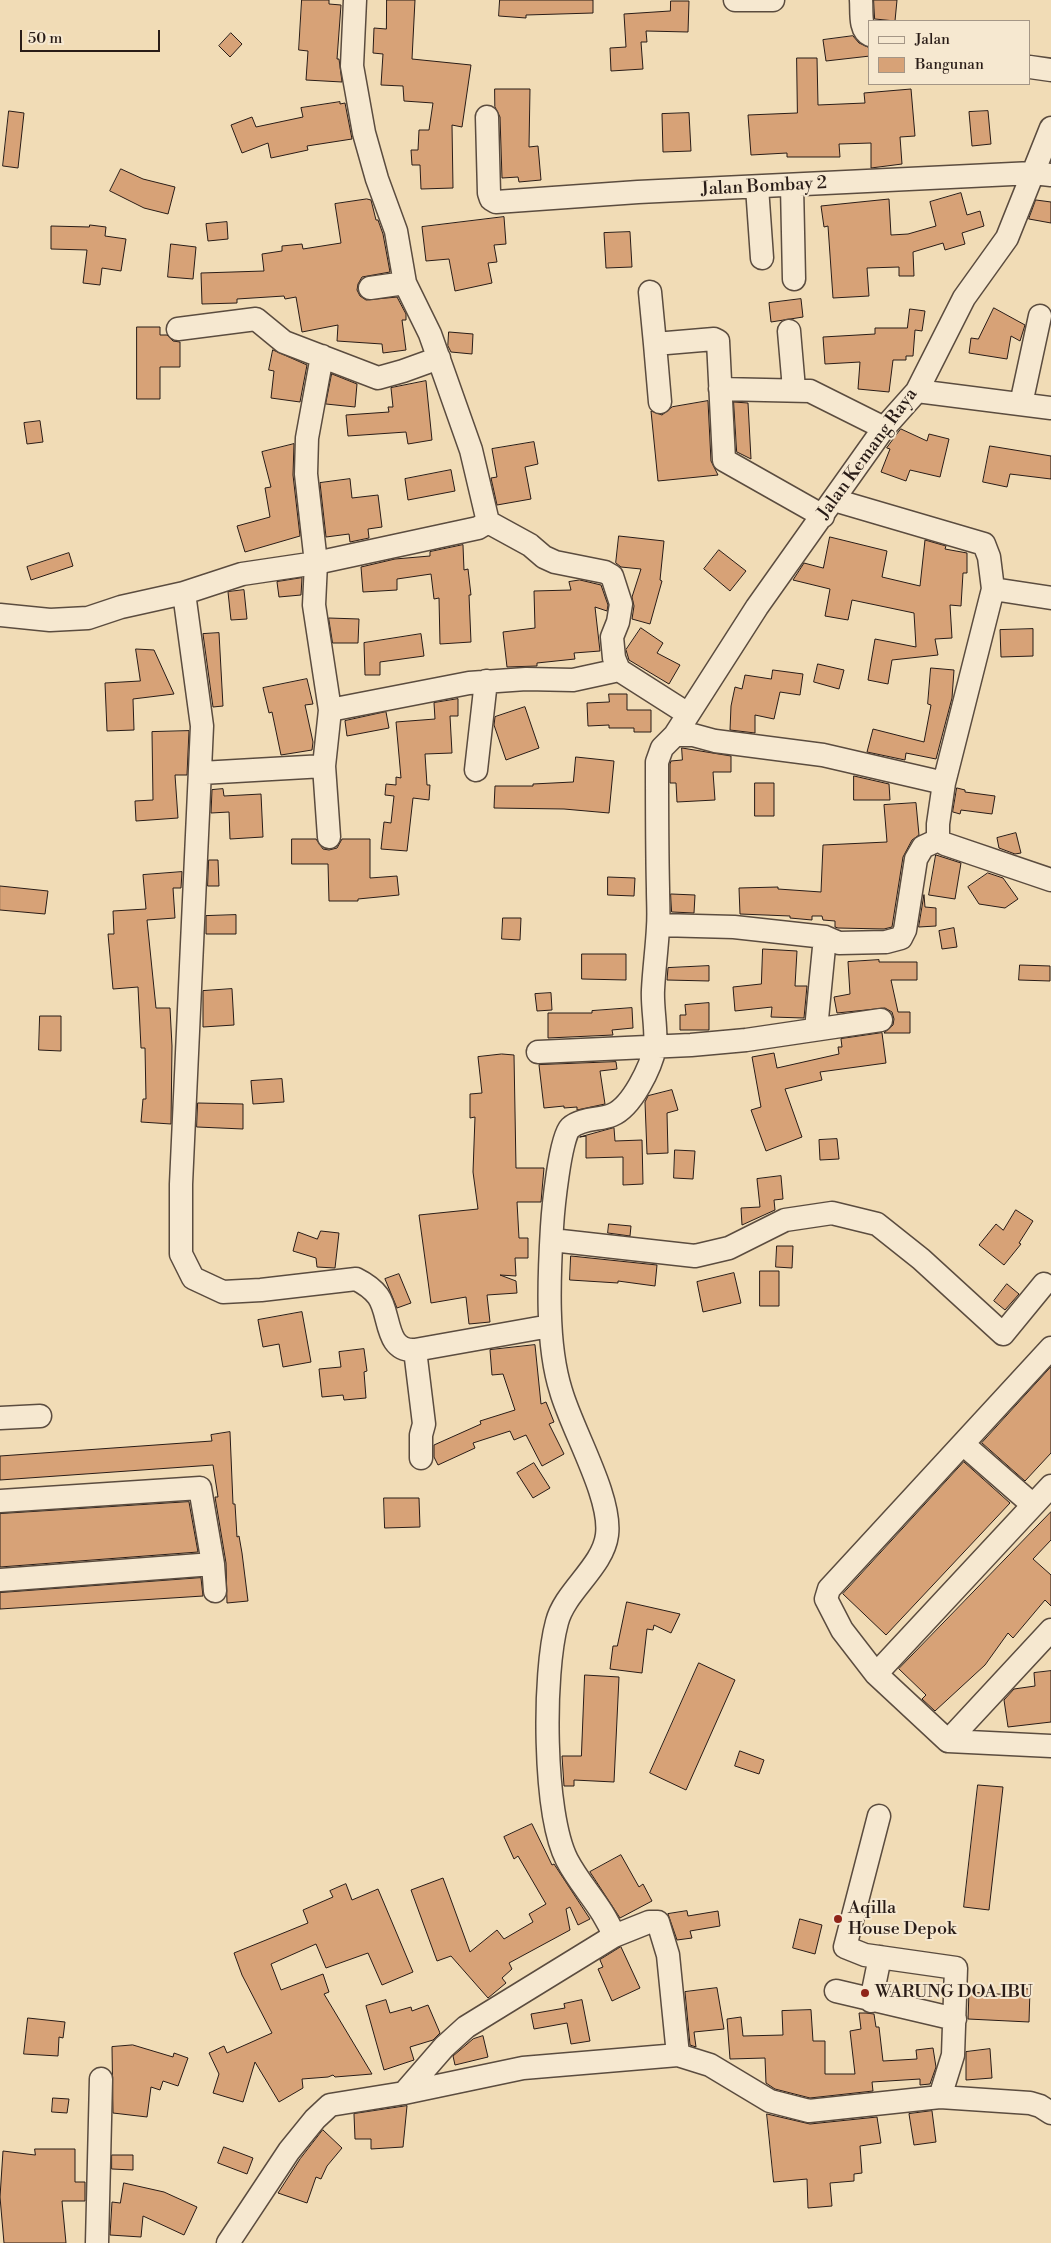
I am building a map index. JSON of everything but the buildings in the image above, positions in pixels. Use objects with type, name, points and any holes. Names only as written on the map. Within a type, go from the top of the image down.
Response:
[{"type":"street","points":[[355,0],[352,66],[364,132],[377,180],[396,231],[405,282],[438,358],[471,450],[488,522],[530,545],[544,557],[555,562],[605,572],[612,576],[621,604],[618,622],[612,637],[614,658],[619,670],[688,714]]},
{"type":"street","points":[[735,0],[773,0]]},
{"type":"street","points":[[861,0],[862,25],[868,34]]},
{"type":"street","points":[[1031,67],[1051,70]]},
{"type":"street","name":"Jalan Bombay 2","points":[[486,116],[489,192],[491,200],[496,202],[638,192],[1042,174]]},
{"type":"street","name":"Jalan Kemang Raya","points":[[655,1046],[653,991],[659,925],[657,762],[662,748],[675,734],[757,607],[884,428],[917,391],[964,298],[1007,238],[1042,174],[1051,128]]},
{"type":"street","points":[[792,186],[794,279]]},
{"type":"street","points":[[757,187],[762,258]]},
{"type":"street","points":[[370,288],[405,282]]},
{"type":"street","points":[[650,292],[660,402]]},
{"type":"street","points":[[1021,404],[1040,316]]},
{"type":"street","points":[[178,328],[256,319],[284,342],[378,378],[438,358]]},
{"type":"street","points":[[789,331],[794,389]]},
{"type":"street","points":[[655,344],[714,338],[718,341],[724,460],[828,508],[984,544],[989,557],[993,590],[944,783],[938,824],[938,840]]},
{"type":"street","points":[[322,356],[306,454],[307,502],[316,563],[314,605],[330,710],[324,766],[328,837]]},
{"type":"street","points":[[720,390],[794,389],[810,391],[884,428]]},
{"type":"street","points":[[917,391],[1051,408]]},
{"type":"street","points":[[0,615],[71,620],[88,618],[121,607],[184,593],[242,574],[316,563],[462,532],[478,528],[488,522]]},
{"type":"street","points":[[993,590],[1051,598]]},
{"type":"street","points":[[184,593],[202,726],[194,883],[181,1254],[193,1278],[223,1292],[261,1290],[356,1279],[366,1284],[378,1295],[383,1305],[391,1336],[399,1346],[407,1350],[550,1326]]},
{"type":"street","points":[[330,710],[401,695],[486,681],[573,680],[619,670]]},
{"type":"street","points":[[476,770],[486,681]]},
{"type":"street","points":[[675,734],[693,734],[715,740],[823,755],[944,783]]},
{"type":"street","points":[[201,773],[324,766]]},
{"type":"street","points":[[938,840],[954,848],[1051,880]]},
{"type":"street","points":[[659,925],[734,927],[824,937],[838,943],[886,942],[901,938],[905,930],[916,859],[923,847],[938,840]]},
{"type":"street","points":[[816,1029],[824,937]]},
{"type":"street","points":[[538,1052],[692,1045],[746,1040],[881,1020]]},
{"type":"street","points":[[614,1936],[601,1911],[566,1858],[553,1814],[548,1724],[549,1677],[555,1626],[566,1600],[601,1552],[608,1532],[605,1511],[595,1479],[560,1391],[550,1326],[552,1240],[557,1180],[569,1129],[576,1125],[612,1115],[625,1108],[644,1076],[655,1046]]},
{"type":"street","points":[[552,1240],[695,1256],[729,1248],[786,1220],[832,1213],[877,1224],[921,1258],[1003,1334],[1044,1284]]},
{"type":"street","points":[[1051,1348],[829,1589],[826,1599],[830,1610],[876,1674],[948,1741],[1051,1746]]},
{"type":"street","points":[[415,1350],[424,1424],[421,1434],[420,1458]]},
{"type":"street","points":[[0,1418],[40,1416]]},
{"type":"street","points":[[963,1444],[1033,1505]]},
{"type":"street","points":[[876,1674],[1051,1486]]},
{"type":"street","points":[[0,1502],[200,1488],[216,1591]]},
{"type":"street","points":[[0,1580],[213,1564]]},
{"type":"street","points":[[948,1741],[1051,1630]]},
{"type":"street","points":[[879,1816],[845,1948],[880,1957],[956,1968],[954,2055],[940,2097]]},
{"type":"street","points":[[404,2093],[444,2047],[466,2027],[614,1936],[649,1922],[658,1922],[668,1955],[678,2055]]},
{"type":"street","points":[[872,2001],[880,1957]]},
{"type":"street","points":[[836,1991],[955,2019]]},
{"type":"street","points":[[228,2243],[289,2151],[321,2112],[330,2105],[404,2093],[523,2068],[678,2055],[700,2060],[770,2101],[794,2108],[826,2110],[940,2097],[1030,2103],[1040,2106],[1051,2114]]},
{"type":"street","points":[[97,2243],[100,2079]]},
{"type":"place","name":"Aqilla House Depok","points":[[838,1919]]},
{"type":"place","name":"WARUNG DOA IBU","points":[[865,1993]]}]
